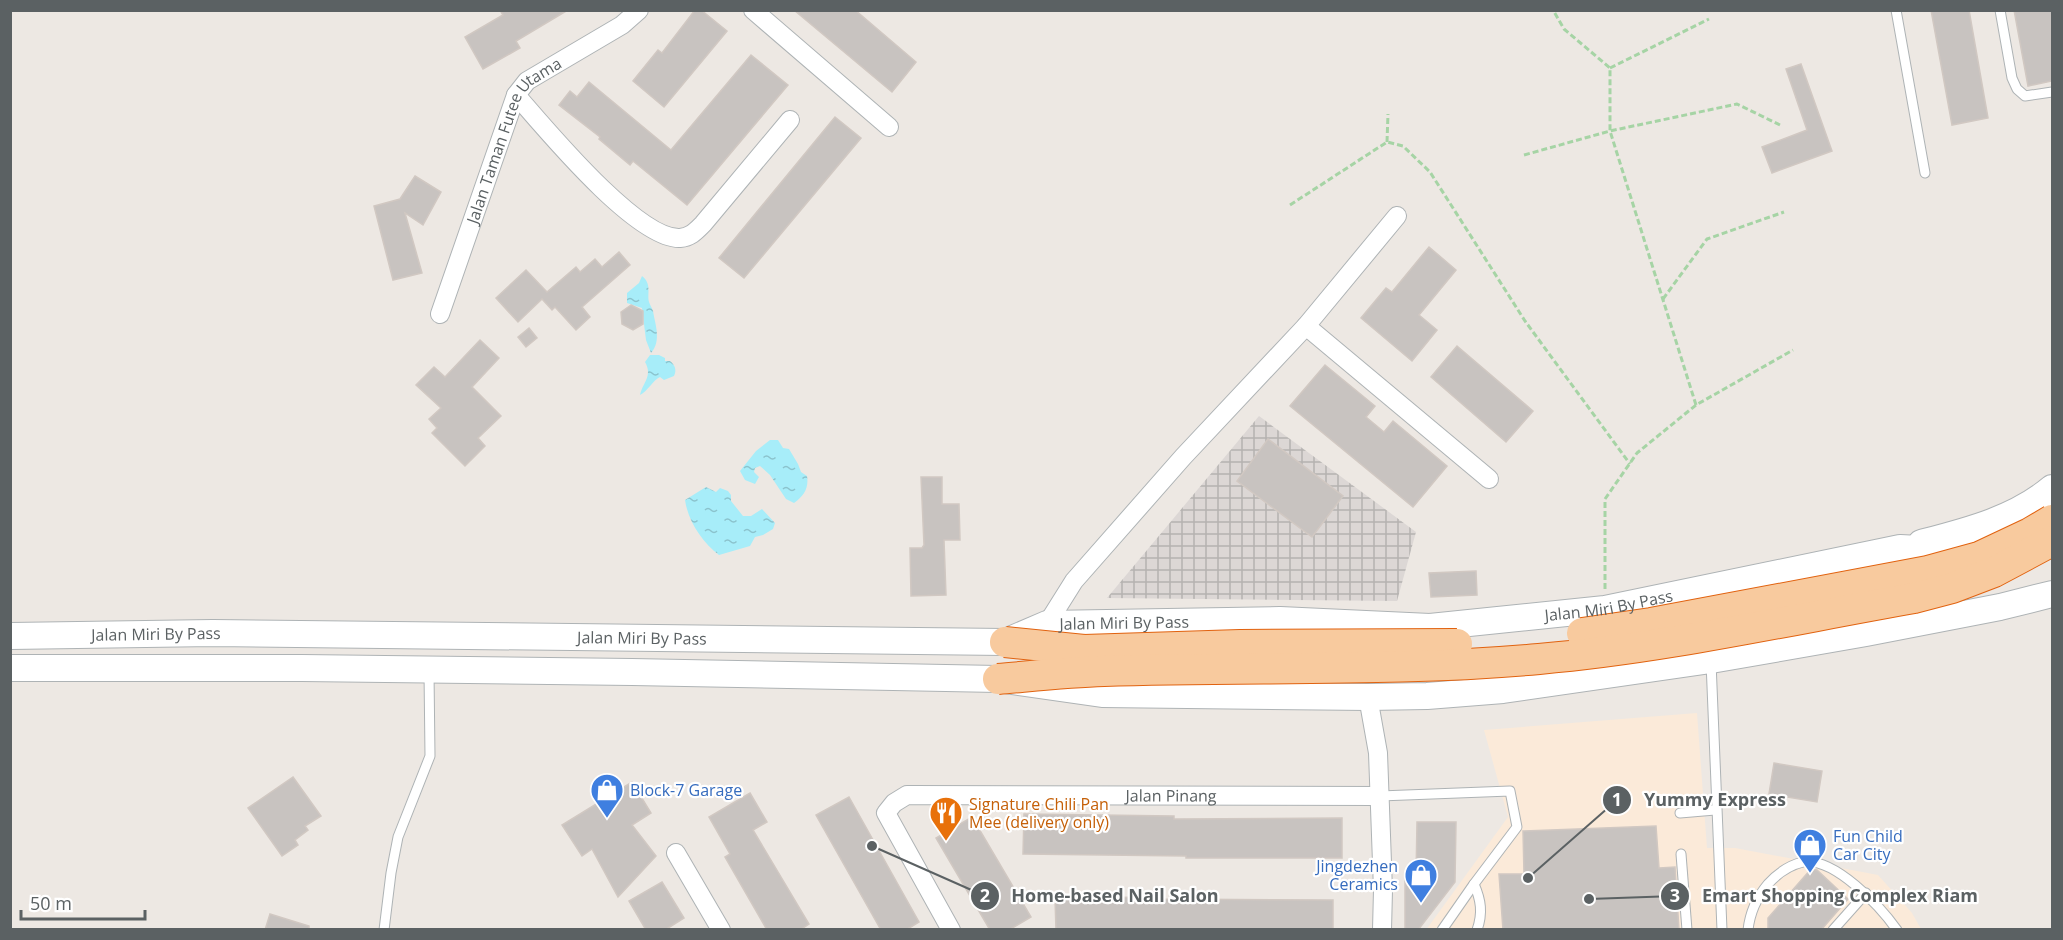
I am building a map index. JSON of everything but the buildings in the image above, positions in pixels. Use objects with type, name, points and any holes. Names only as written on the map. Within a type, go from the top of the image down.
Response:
[{"type":"highway","points":[[1005,642],[1084,650],[1240,645],[1440,646],[1548,638],[1651,623],[1928,571],[1979,556],[2030,533],[2052,520]]},
{"type":"highway","points":[[998,679],[1101,671],[1388,668],[1539,659],[1662,643],[1914,598],[1952,588],[2007,567],[2052,541]]},
{"type":"main road","points":[[1900,548],[1956,534],[2006,517],[2043,496],[2052,488]]},
{"type":"main road","name":"Jalan Miri By Pass","points":[[10,636],[260,633],[1005,642],[1047,624],[1280,620],[1430,627],[1605,609],[1900,548],[1966,552],[2052,548]]},
{"type":"main road","name":"Jalan Miri By Pass","points":[[10,668],[632,672],[998,679],[1102,694],[1368,697],[1503,690],[1711,660],[1866,633],[2000,607],[2052,594]]},
{"type":"street","name":"Jalan Taman Futee Utama","points":[[440,314],[516,95],[527,81],[622,25],[639,10]]},
{"type":"street","points":[[753,10],[889,127]]},
{"type":"street","points":[[516,95],[574,162],[640,222],[665,236],[679,238],[690,236],[703,224],[790,120]]},
{"type":"street","points":[[1047,624],[1074,581],[1183,458],[1306,326],[1397,216]]},
{"type":"street","points":[[1306,326],[1489,479]]},
{"type":"street","points":[[1368,697],[1378,753],[1382,930]]},
{"type":"street","name":"Jalan Pinang","points":[[951,930],[886,813],[894,803],[906,795],[1380,796]]},
{"type":"street","points":[[676,853],[721,930]]},
{"type":"lane","points":[[1896,10],[1925,172]]},
{"type":"lane","points":[[2000,10],[2012,78],[2017,88],[2025,96],[2052,92]]},
{"type":"lane","points":[[1711,660],[1715,810],[1722,930]]},
{"type":"lane","points":[[384,930],[398,837],[430,756],[429,670]]},
{"type":"lane","points":[[1380,796],[1510,791],[1517,827],[1442,930]]},
{"type":"lane","points":[[1680,813],[1715,810]]},
{"type":"lane","points":[[1682,854],[1687,930]]},
{"type":"lane","points":[[1748,930],[1757,897],[1775,876],[1791,866],[1804,862],[1828,866],[1866,893],[1897,930]]},
{"type":"lane","points":[[1474,884],[1482,917],[1477,930]]},
{"type":"lane","points":[[1833,930],[1866,893]]},
{"type":"path","points":[[1553,10],[1564,30],[1610,68]]},
{"type":"path","points":[[1610,68],[1708,19]]},
{"type":"path","points":[[1610,68],[1610,131],[1696,405]]},
{"type":"path","points":[[1524,155],[1610,131],[1737,105],[1780,125]]},
{"type":"path","points":[[1387,142],[1388,114]]},
{"type":"path","points":[[1290,205],[1387,142],[1403,146],[1430,172],[1525,321],[1630,464]]},
{"type":"path","points":[[1663,299],[1707,239],[1784,212]]},
{"type":"path","points":[[1605,609],[1605,499],[1637,453],[1696,405],[1793,350]]},
{"type":"shaded area","points":[[1259,416],[1416,532],[1397,601],[1107,598]]},
{"type":"shaded area","points":[[1697,713],[1707,848],[1735,848],[1878,875],[1912,913],[1921,929],[1426,930],[1508,817],[1484,730]]},
{"type":"water","points":[[642,276],[648,285],[649,302],[657,332],[656,343],[651,353],[646,340],[642,308],[627,303],[627,293],[639,283]]},
{"type":"water","points":[[650,355],[659,355],[665,358],[665,361],[670,361],[675,368],[675,374],[664,380],[657,378],[640,395],[648,375],[645,362]]},
{"type":"water","points":[[770,440],[778,440],[783,448],[789,449],[801,472],[807,476],[805,491],[794,503],[786,499],[770,475],[760,466],[755,468],[754,472],[759,477],[755,484],[745,480],[740,471],[756,451]]},
{"type":"water","points":[[706,487],[716,492],[720,488],[728,491],[731,501],[743,516],[751,516],[762,509],[775,523],[773,529],[755,537],[750,546],[719,555],[697,530],[689,516],[685,500]]},
{"type":"place","name":"Block-7 Garage","points":[[607,819]]},
{"type":"place","name":"Signature Chili Pan Mee (delivery only)","points":[[946,842]]},
{"type":"place","name":"Home-based Nail Salon","points":[[872,846]]},
{"type":"place","name":"Fun Child Car City","points":[[1810,874]]},
{"type":"place","name":"Yummy Express","points":[[1528,878]]},
{"type":"place","name":"Emart Shopping Complex Riam","points":[[1589,899]]},
{"type":"place","name":"Jingdezhen Ceramics","points":[[1421,904]]}]
